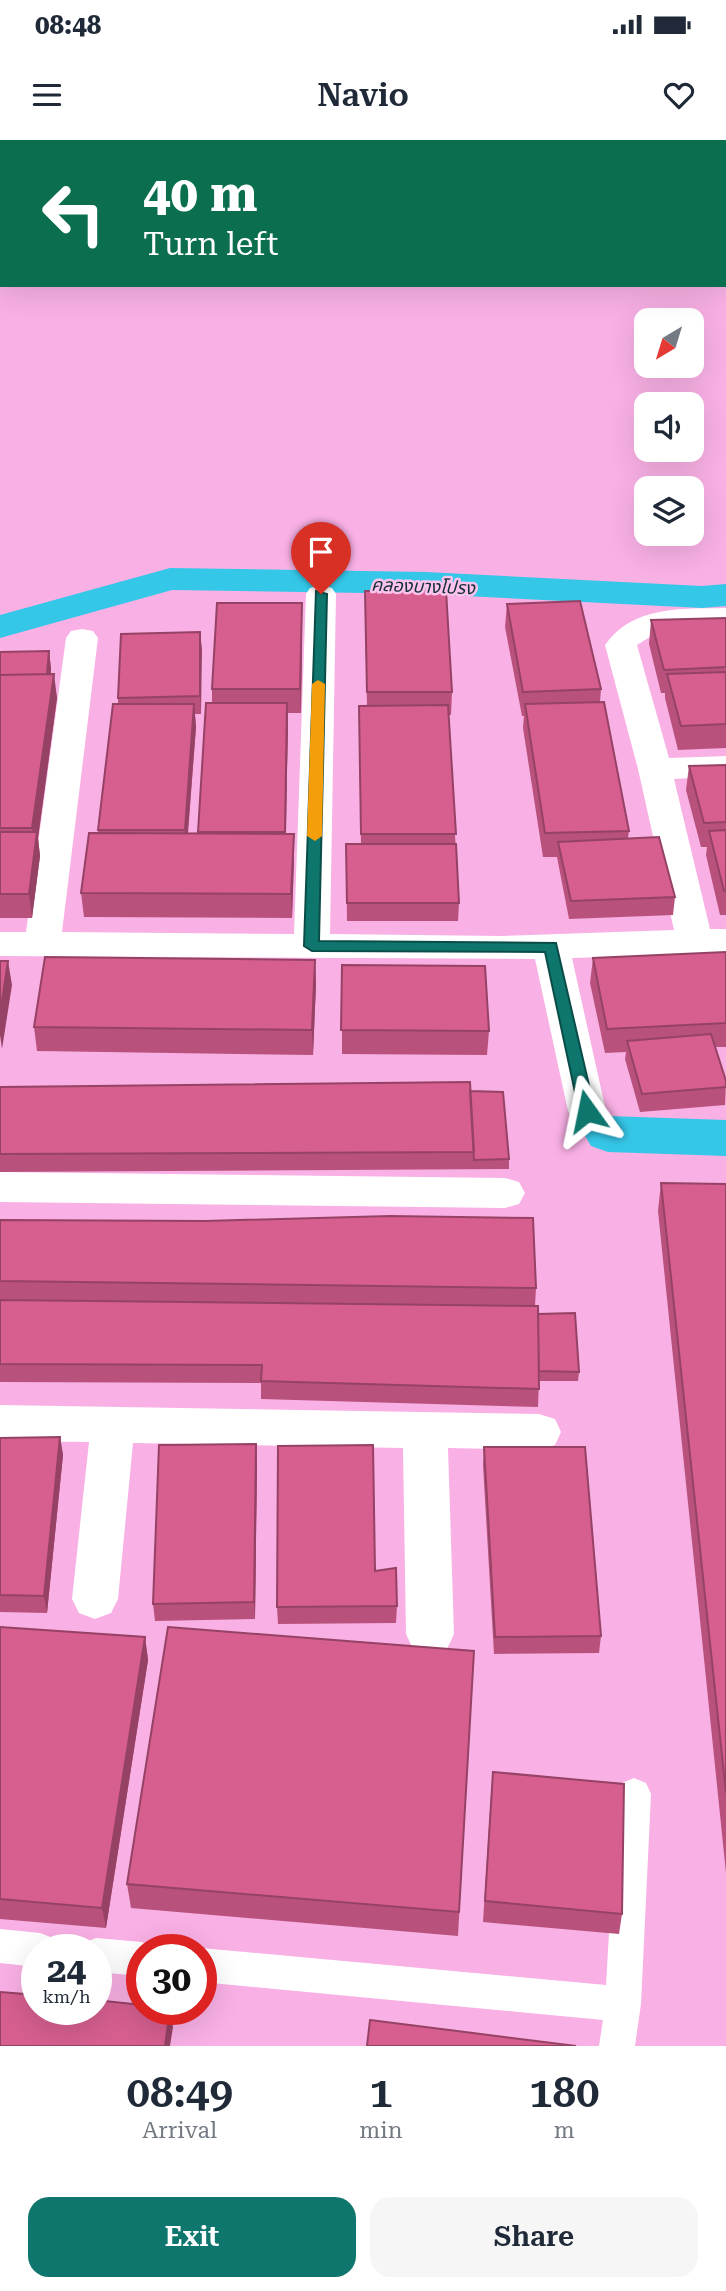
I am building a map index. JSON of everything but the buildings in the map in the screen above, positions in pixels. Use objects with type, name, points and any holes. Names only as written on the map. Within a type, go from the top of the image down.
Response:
[{"type":"street","points":[[312,946],[321,594]]},
{"type":"street","points":[[0,944],[551,947],[711,941],[655,769],[621,645],[632,632],[653,622],[726,617]]},
{"type":"street","points":[[42,944],[82,638]]},
{"type":"street","points":[[655,769],[726,766]]},
{"type":"street","points":[[551,947],[587,1111]]},
{"type":"street","points":[[0,1187],[505,1193]]},
{"type":"street","points":[[0,1423],[539,1432]]},
{"type":"street","points":[[95,1600],[113,1424]]},
{"type":"street","points":[[425,1430],[430,1634]]},
{"type":"lane","points":[[617,2046],[623,2004],[635,1794]]},
{"type":"lane","points":[[0,1946],[21,1948]]},
{"type":"lane","points":[[217,1966],[623,2004]]},
{"type":"waterway","name":"คลองบางโปรง","points":[[0,627],[170,579],[426,583],[702,597],[726,595]]},
{"type":"waterway","points":[[608,1134],[726,1138]]},
{"type":"slow traffic","points":[[315,836],[318,684]]},
{"type":"route","points":[[321,594],[312,946],[551,947],[587,1111]]}]
